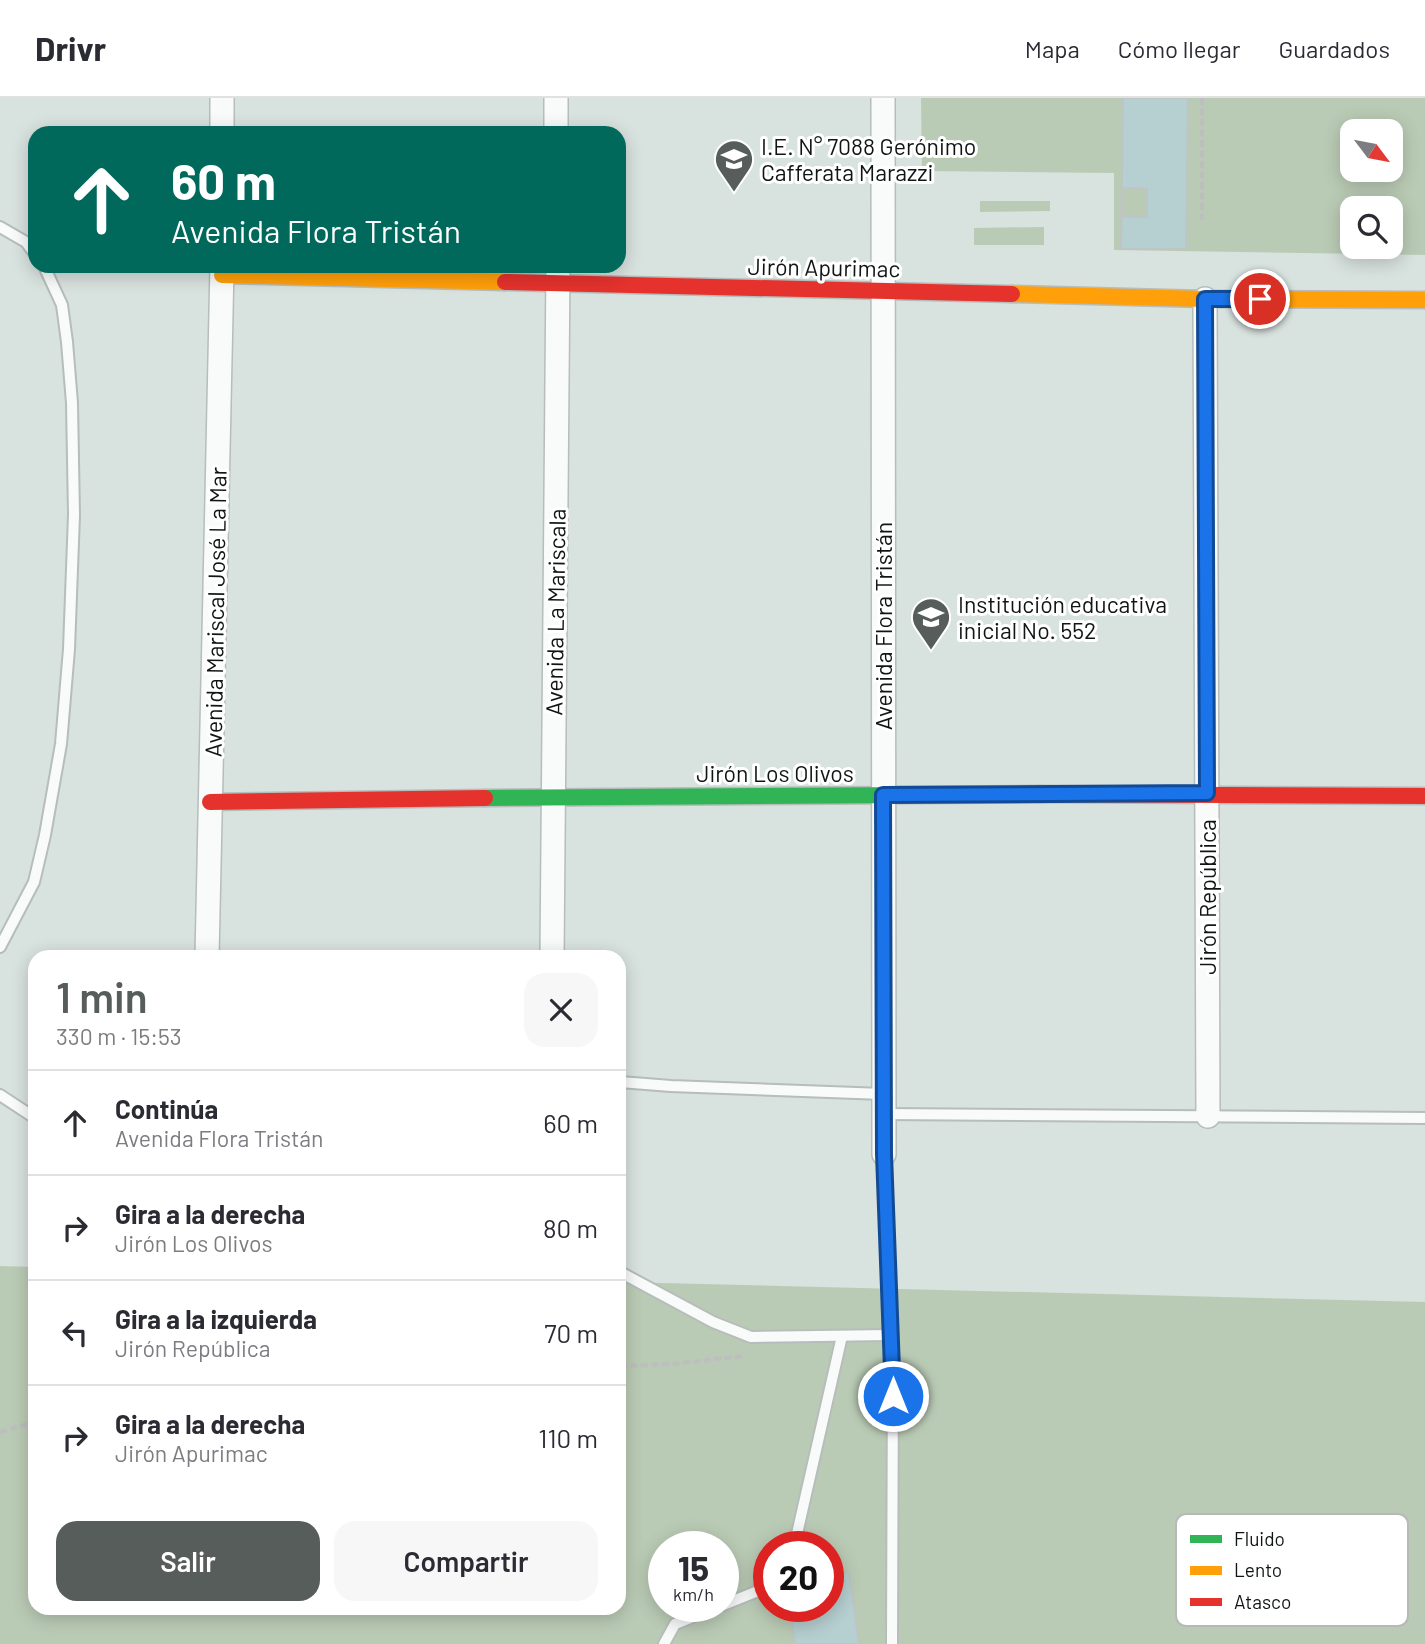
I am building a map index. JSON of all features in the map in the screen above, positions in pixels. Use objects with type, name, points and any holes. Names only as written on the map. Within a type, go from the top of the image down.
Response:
[{"type":"street","points":[[222,98],[222,126]]},
{"type":"street","points":[[556,98],[556,126]]},
{"type":"street","name":"Avenida Flora Tristán","points":[[883,98],[884,1154]]},
{"type":"street","name":"Avenida Mariscal José La Mar","points":[[207,950],[222,273]]},
{"type":"street","name":"Jirón Apurimac","points":[[390,273],[558,275],[883,291],[1205,299],[1425,300]]},
{"type":"street","name":"Avenida La Mariscala","points":[[552,950],[558,275]]},
{"type":"street","name":"Jirón República","points":[[1205,299],[1208,1116]]},
{"type":"street","name":"Jirón Los Olivos","points":[[210,802],[1207,793],[1425,796]]},
{"type":"lane","points":[[0,227],[28,245]]},
{"type":"lane","points":[[0,947],[34,882],[45,835],[61,744],[69,649],[74,515],[72,403],[62,305],[48,273]]},
{"type":"lane","points":[[626,1082],[883,1104],[1208,1116],[1425,1118]]},
{"type":"lane","points":[[0,1095],[28,1113]]},
{"type":"lane","points":[[884,1154],[891,1335],[892,1644]]},
{"type":"lane","points":[[626,1275],[713,1322],[751,1337],[891,1335]]},
{"type":"lane","points":[[798,1531],[842,1336]]},
{"type":"lane","points":[[664,1644],[675,1624],[680,1622]]},
{"type":"path","points":[[1202,98],[1202,220]]},
{"type":"path","points":[[626,1366],[672,1364],[750,1355]]},
{"type":"path","points":[[0,1432],[28,1424]]},
{"type":"green space","points":[[921,98],[1425,98],[1425,255],[1403,255],[1403,196],[1340,196],[1340,254],[1114,250],[1114,173],[922,171]]},
{"type":"green space","points":[[980,201],[1050,201],[1050,211],[980,212]]},
{"type":"green space","points":[[1044,227],[1044,245],[974,245],[974,228]]},
{"type":"green space","points":[[0,1266],[28,1267],[28,1615],[626,1615],[626,1282],[1425,1302],[1425,1644],[0,1644]]},
{"type":"building","points":[[1123,98],[1188,98],[1186,249],[1121,249]],"holes":[[[1122,188],[1147,189],[1147,217],[1122,217]]]},
{"type":"building","points":[[849,1573],[859,1644],[795,1644],[792,1622],[844,1622],[844,1574]]},
{"type":"traffic: fast","points":[[485,798],[1040,794]]},
{"type":"traffic: slow","points":[[222,275],[505,282]]},
{"type":"traffic: slow","points":[[1012,294],[1205,299],[1425,300]]},
{"type":"traffic: jam","points":[[505,282],[1012,294]]},
{"type":"traffic: jam","points":[[1040,794],[1425,796]]},
{"type":"traffic: jam","points":[[210,802],[485,798]]},
{"type":"place","name":"I.E. N° 7088 Gerónimo Cafferata Marazzi","points":[[734,193]]},
{"type":"place","name":"Institución educativa inicial No. 552","points":[[931,651]]},
{"type":"route","points":[[893,1396],[884,1154],[883,795],[1207,793],[1205,299],[1260,299]]}]
